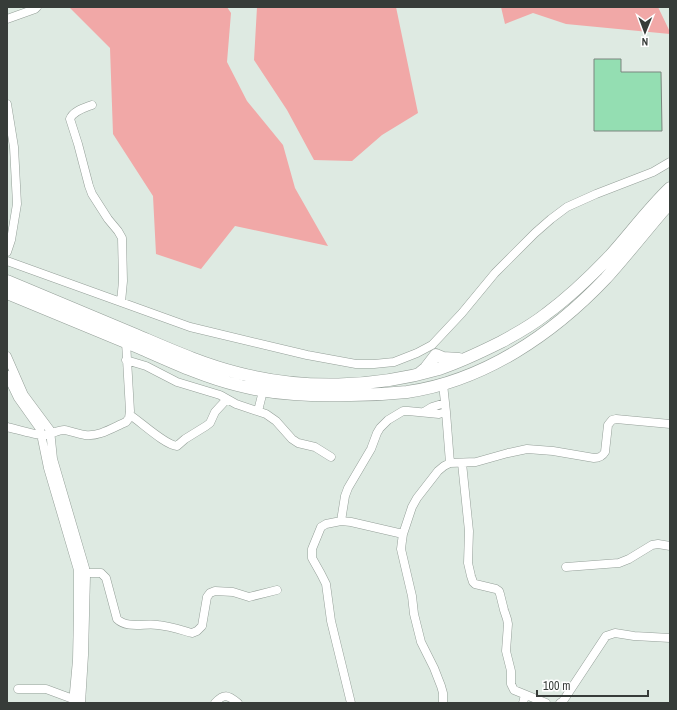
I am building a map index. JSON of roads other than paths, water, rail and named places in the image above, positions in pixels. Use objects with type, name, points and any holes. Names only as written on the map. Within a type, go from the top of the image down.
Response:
[{"type":"main road","points":[[7,281],[193,359],[238,373],[282,382],[320,385],[376,382],[420,374],[441,368],[490,348],[546,315],[573,292],[609,257],[670,188]]},
{"type":"main road","points":[[7,293],[183,366],[237,385],[263,391],[296,395],[380,395],[408,392],[443,384],[491,365],[545,333],[606,278],[670,203]]},
{"type":"main road","points":[[420,374],[426,368],[434,350],[443,358],[466,358]]},
{"type":"main road","points":[[441,368],[454,371],[463,369],[476,371]]},
{"type":"street","points":[[7,19],[37,7]]},
{"type":"street","points":[[7,104],[14,147],[17,204],[11,240],[7,252]]},
{"type":"street","points":[[92,105],[74,113],[70,120],[92,194],[122,238],[123,281],[120,302]]},
{"type":"street","points":[[7,261],[190,327],[300,354],[356,364],[394,362],[417,353],[434,350],[495,273],[535,233],[567,207],[653,172],[670,162]]},
{"type":"street","points":[[7,427],[42,435],[64,430],[86,435],[99,434],[126,422],[130,415],[126,342]]},
{"type":"street","points":[[434,350],[441,368]]},
{"type":"street","points":[[7,356],[24,395],[50,430],[53,459],[86,573],[84,648],[76,702]]},
{"type":"street","points":[[126,360],[146,366],[177,382],[220,395],[236,404],[266,414],[276,421],[292,439],[298,443],[315,447],[331,457]]},
{"type":"street","points":[[7,375],[18,398],[40,429],[48,468],[78,570],[76,702]]},
{"type":"street","points":[[443,384],[450,463]]},
{"type":"street","points":[[258,411],[263,391]]},
{"type":"street","points":[[130,415],[167,442],[177,446],[185,439],[206,426],[210,422],[215,412],[228,399]]},
{"type":"street","points":[[424,412],[432,407],[445,403]]},
{"type":"street","points":[[341,521],[345,496],[348,488],[371,449],[380,428],[388,420],[403,411],[439,414],[446,412]]},
{"type":"street","points":[[443,703],[441,686],[421,642],[401,549],[403,534],[412,507],[417,498],[438,471],[450,463],[476,462],[527,449],[599,458],[605,452],[608,424],[612,420],[616,419],[670,424]]},
{"type":"street","points":[[462,463],[469,531],[468,564],[473,582],[475,584],[499,591],[508,624],[506,651],[511,668],[511,684],[514,690],[524,699],[546,703]]},
{"type":"street","points":[[351,703],[331,621],[326,584],[322,574],[312,558],[312,548],[321,526],[341,521],[403,534]]},
{"type":"street","points":[[566,567],[619,563],[629,559],[652,545],[658,544],[670,546]]},
{"type":"street","points":[[86,573],[100,573],[106,578],[117,619],[121,622],[127,624],[158,625],[192,633],[202,626],[207,597],[210,593],[215,591],[233,592],[250,598],[277,590]]},
{"type":"street","points":[[560,703],[563,701],[606,636],[615,633],[634,636],[670,638]]},
{"type":"street","points":[[18,689],[46,689],[76,702]]},
{"type":"street","points":[[215,703],[224,696],[233,699],[238,703]]}]
